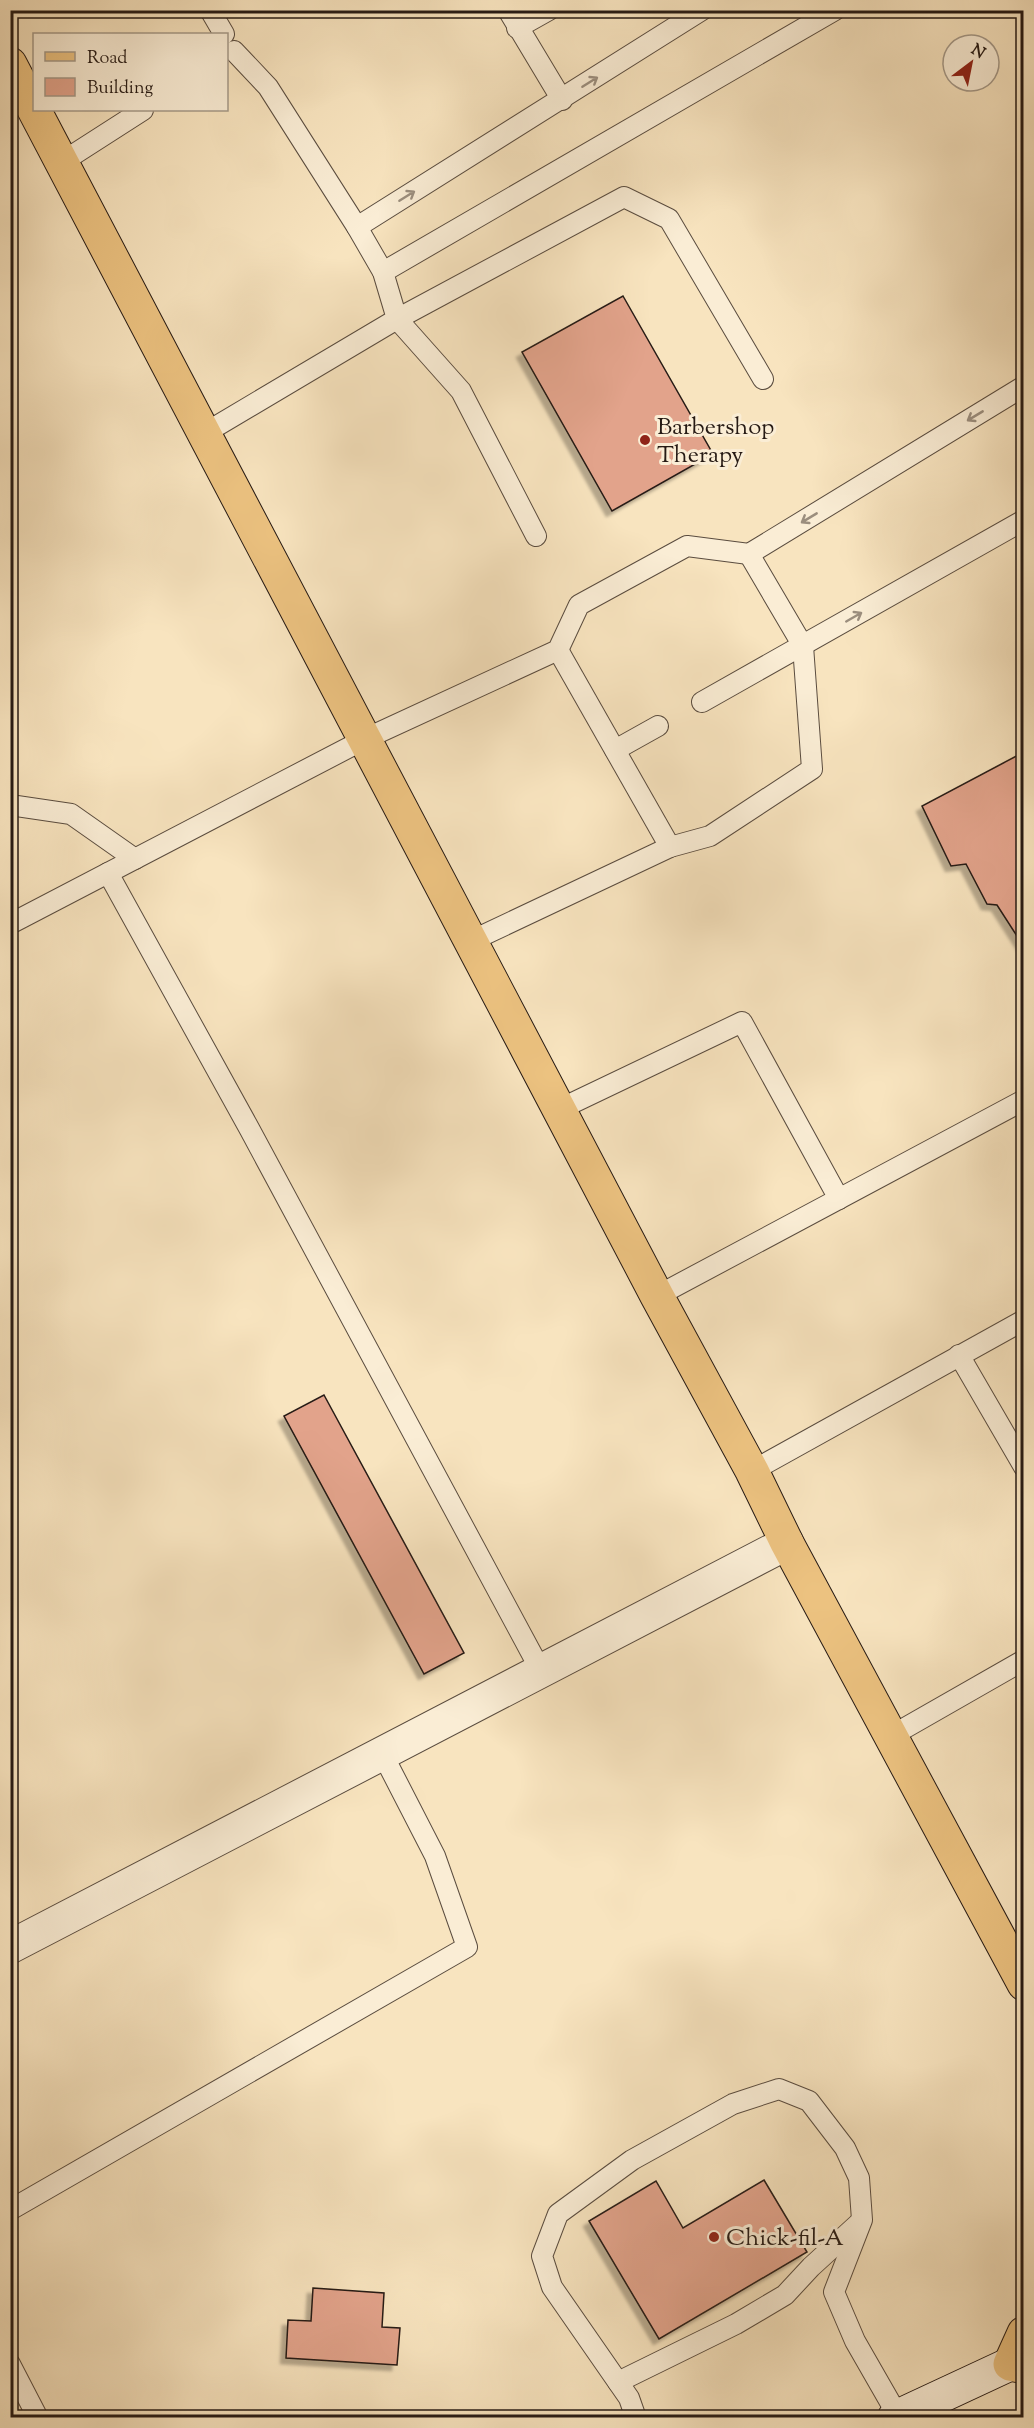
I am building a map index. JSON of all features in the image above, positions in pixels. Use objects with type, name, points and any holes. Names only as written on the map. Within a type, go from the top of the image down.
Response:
[{"type":"main road","points":[[10,64],[33,107]]},
{"type":"main road","points":[[35,111],[657,1296],[752,1471],[787,1543],[1023,1984]]},
{"type":"main road","points":[[1019,2362],[1023,2333]]},
{"type":"street","points":[[10,1947],[787,1543]]},
{"type":"street","points":[[896,2417],[1019,2362]]},
{"type":"lane","points":[[210,10],[222,33]]},
{"type":"lane","points":[[508,10],[562,100]]},
{"type":"lane","points":[[517,28],[549,10]]},
{"type":"lane","points":[[357,227],[702,10]]},
{"type":"lane","points":[[383,272],[835,10]]},
{"type":"lane","points":[[228,45],[268,87],[357,227],[383,272],[398,319],[461,391],[536,536]]},
{"type":"lane","points":[[62,162],[141,111]]},
{"type":"lane","points":[[205,433],[398,319],[624,198],[669,219],[763,379]]},
{"type":"lane","points":[[10,924],[365,738],[558,650],[579,604],[687,546],[749,554],[1021,388],[1023,393]]},
{"type":"lane","points":[[702,702],[1023,520]]},
{"type":"lane","points":[[471,941],[670,847],[710,836],[813,769],[803,646],[749,554]]},
{"type":"lane","points":[[558,650],[670,847]]},
{"type":"lane","points":[[615,750],[658,726]]},
{"type":"lane","points":[[10,805],[71,814],[135,860]]},
{"type":"lane","points":[[108,873],[250,1130],[541,1671]]},
{"type":"lane","points":[[560,1109],[742,1022],[839,1199]]},
{"type":"lane","points":[[657,1296],[1023,1100]]},
{"type":"lane","points":[[752,1471],[1023,1320]]},
{"type":"lane","points":[[959,1355],[1023,1467]]},
{"type":"lane","points":[[891,1736],[1023,1660]]},
{"type":"lane","points":[[10,2210],[467,1947],[435,1856],[382,1753]]},
{"type":"lane","points":[[636,2418],[629,2398],[552,2287],[543,2256],[558,2214],[632,2160],[733,2104],[779,2089],[809,2101],[844,2148],[859,2178],[862,2220],[834,2292],[855,2341],[896,2417]]},
{"type":"lane","points":[[618,2382],[736,2324],[785,2295],[811,2267],[862,2220]]},
{"type":"lane","points":[[10,2364],[38,2418]]},
{"type":"building","points":[[623,296],[713,454],[612,511],[522,352]]},
{"type":"building","points":[[1024,752],[1024,947],[997,905],[987,904],[966,864],[951,866],[922,806]]},
{"type":"building","points":[[324,1395],[464,1653],[424,1674],[284,1416]]},
{"type":"building","points":[[764,2180],[807,2252],[659,2339],[589,2221],[656,2181],[683,2228]]},
{"type":"building","points":[[313,2288],[384,2293],[382,2327],[400,2328],[397,2365],[286,2358],[288,2320],[311,2321]]},
{"type":"place","name":"Barbershop Therapy","points":[[645,440]]},
{"type":"place","name":"Chick-fil-A","points":[[714,2237]]}]
